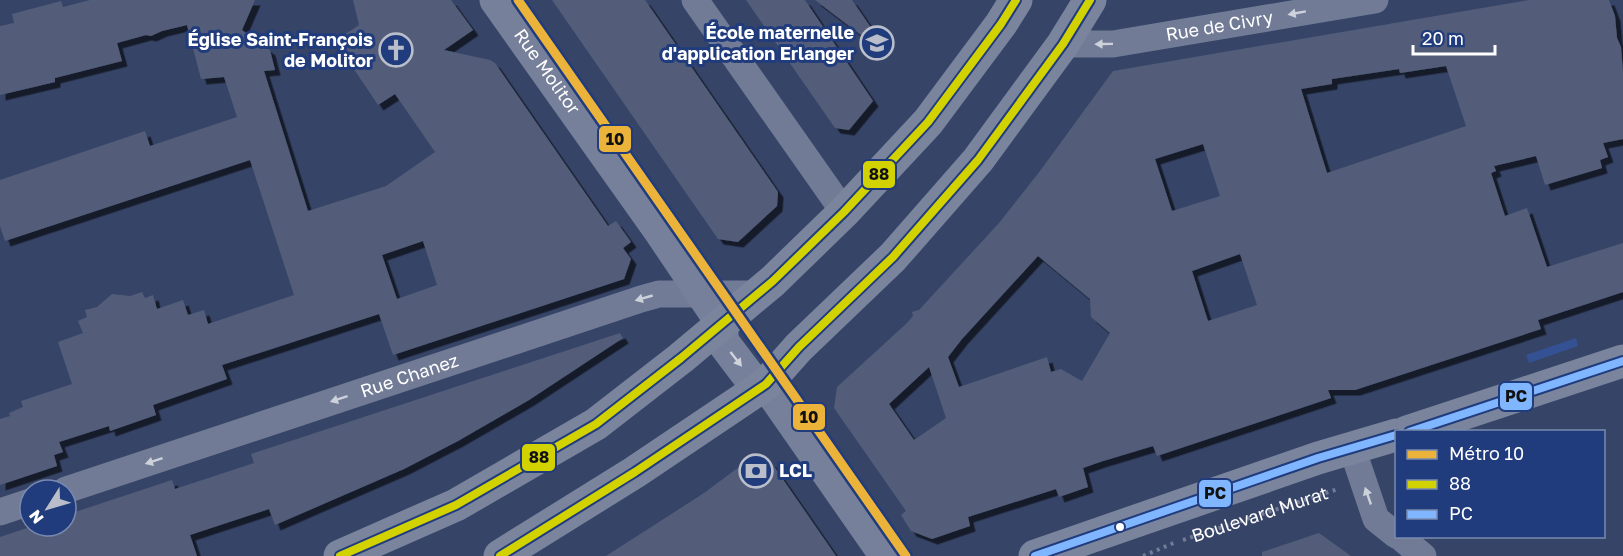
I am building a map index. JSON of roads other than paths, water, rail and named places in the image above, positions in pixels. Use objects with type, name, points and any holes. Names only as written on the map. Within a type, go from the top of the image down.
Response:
[{"type":"main road","points":[[340,556],[456,505],[596,424],[681,358],[758,294],[844,212],[928,122],[1001,24],[1016,0]]},
{"type":"main road","points":[[500,556],[635,472],[766,384],[799,347],[893,257],[978,160],[1063,44],[1090,0]]},
{"type":"main road","points":[[1413,430],[1623,361]]},
{"type":"main road","name":"Boulevard Murat","points":[[1035,556],[1395,435]]},
{"type":"street","name":"Rue Molitor","points":[[496,0],[660,231],[722,323],[738,326],[769,366],[766,384],[886,556]]},
{"type":"street","points":[[695,0],[844,212]]},
{"type":"street","name":"Rue de Civry","points":[[1063,44],[1113,44],[1375,0]]},
{"type":"street","name":"Rue Chanez","points":[[78,486],[641,298],[659,294],[758,294]]},
{"type":"street","points":[[1352,448],[1376,519],[1395,534]]},
{"type":"street","points":[[0,512],[18,506]]},
{"type":"street","points":[[1400,538],[1423,556]]},
{"type":"metro line","name":"10","points":[[518,0],[906,556]]},
{"type":"place","name":"École maternelle d'application Erlanger","points":[[877,43]]},
{"type":"place","name":"Église Saint-François de Molitor","points":[[396,50]]},
{"type":"place","name":"LCL","points":[[756,471]]}]
